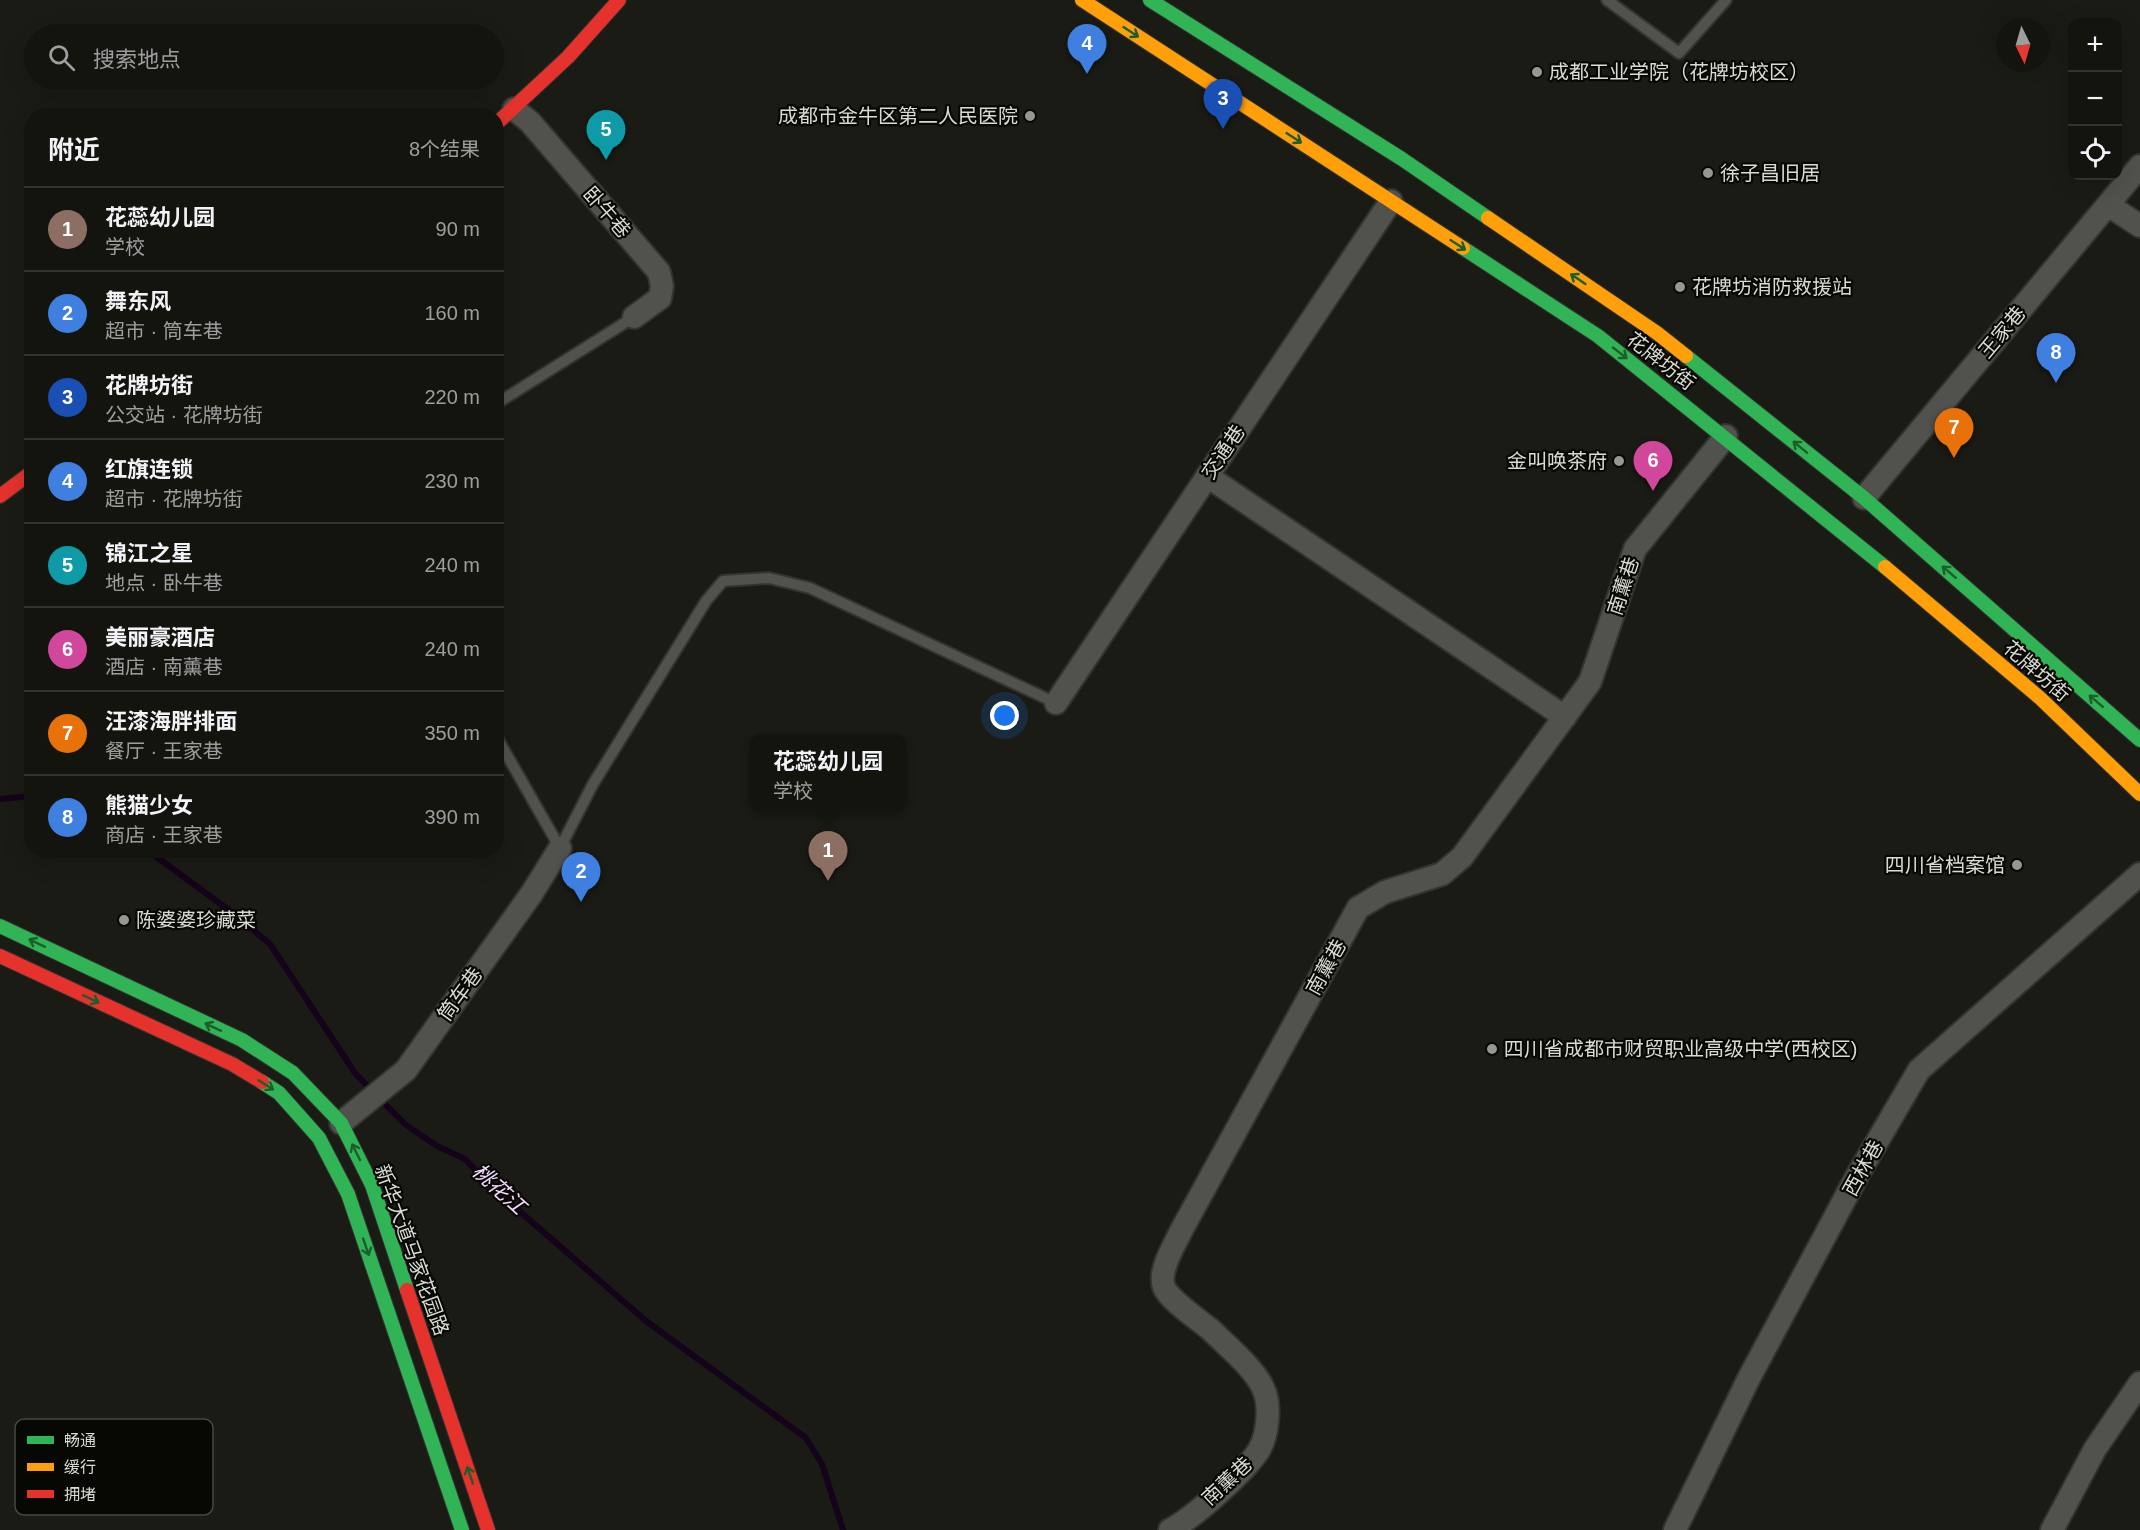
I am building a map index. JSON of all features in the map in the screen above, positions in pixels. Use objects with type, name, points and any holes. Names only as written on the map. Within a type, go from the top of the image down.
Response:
[{"type":"main road","points":[[504,117],[568,57],[619,0]]},
{"type":"main road","name":"花牌坊街","points":[[1082,0],[1598,336],[1726,436],[2040,698],[2140,794]]},
{"type":"main road","name":"花牌坊街","points":[[1150,0],[1402,159],[1658,333],[1864,498],[2140,740]]},
{"type":"main road","points":[[0,496],[24,478]]},
{"type":"main road","name":"新华大道马家花园路","points":[[0,926],[242,1040],[293,1073],[341,1123],[372,1185],[488,1530]]},
{"type":"main road","name":"新华大道马家花园路","points":[[0,957],[232,1064],[279,1093],[318,1137],[348,1194],[462,1530]]},
{"type":"street","name":"卧牛巷","points":[[514,109],[530,122],[659,272],[662,286],[660,298],[634,317]]},
{"type":"street","name":"王家巷","points":[[1864,498],[2140,166]]},
{"type":"street","name":"交通巷","points":[[1056,703],[1391,201]]},
{"type":"street","points":[[2108,205],[2140,226]]},
{"type":"street","name":"南薰巷","points":[[1170,1530],[1248,1465],[1260,1448],[1268,1404],[1263,1388],[1235,1353],[1190,1311],[1171,1298],[1163,1286],[1165,1268],[1181,1232],[1358,908],[1385,891],[1442,874],[1462,857],[1590,682],[1596,670],[1635,549],[1726,436]]},
{"type":"street","points":[[1207,476],[1565,717]]},
{"type":"street","name":"筒车巷","points":[[341,1123],[406,1070],[532,893],[560,848]]},
{"type":"street","name":"西林巷","points":[[1675,1530],[1749,1378],[1857,1176],[1919,1070],[2140,874]]},
{"type":"street","points":[[2052,1530],[2095,1449],[2140,1383]]},
{"type":"lane","points":[[1607,0],[1679,53],[1726,0]]},
{"type":"lane","points":[[504,399],[634,317]]},
{"type":"lane","points":[[560,848],[605,764],[706,601],[723,581],[769,578],[810,588],[1056,703]]},
{"type":"lane","points":[[504,750],[560,848]]},
{"type":"waterway","name":"桃花江","points":[[0,799],[24,797]]},
{"type":"waterway","name":"桃花江","points":[[158,858],[233,913],[270,944],[355,1073],[372,1091]]},
{"type":"waterway","name":"桃花江","points":[[379,1098],[406,1125],[437,1146],[465,1159],[494,1189],[646,1321],[806,1438],[822,1464],[843,1530]]},
{"type":"traffic: fast","points":[[1150,0],[1402,159],[1488,218]]},
{"type":"traffic: fast","points":[[1463,248],[1598,336],[1885,567]]},
{"type":"traffic: fast","points":[[1686,356],[1864,498],[2140,740]]},
{"type":"traffic: fast","points":[[0,926],[242,1040],[293,1073],[341,1123],[372,1185],[407,1290]]},
{"type":"traffic: fast","points":[[262,1082],[279,1093],[319,1138],[348,1194],[462,1530]]},
{"type":"traffic: slow","points":[[1082,0],[1463,248]]},
{"type":"traffic: slow","points":[[1488,218],[1657,333],[1686,356]]},
{"type":"traffic: slow","points":[[1885,567],[2040,698],[2140,794]]},
{"type":"traffic: jam","points":[[504,117],[568,57],[619,0]]},
{"type":"traffic: jam","points":[[0,496],[24,478]]},
{"type":"traffic: jam","points":[[0,956],[232,1064],[262,1082]]},
{"type":"traffic: jam","points":[[407,1290],[488,1530]]},
{"type":"place","name":"成都工业学院（花牌坊校区）","points":[[1537,72]]},
{"type":"place","name":"红旗连锁","points":[[1087,74]]},
{"type":"place","name":"成都市金牛区第二人民医院","points":[[1030,116]]},
{"type":"place","name":"花牌坊街","points":[[1223,129]]},
{"type":"place","name":"锦江之星","points":[[606,160]]},
{"type":"place","name":"徐子昌旧居","points":[[1708,173]]},
{"type":"place","name":"花牌坊消防救援站","points":[[1680,287]]},
{"type":"place","name":"熊猫少女","points":[[2056,383]]},
{"type":"place","name":"汪漆海胖排面","points":[[1954,458]]},
{"type":"place","name":"金叫唤茶府","points":[[1619,461]]},
{"type":"place","name":"美丽豪酒店","points":[[1653,491]]},
{"type":"place","name":"四川省档案馆","points":[[2017,865]]},
{"type":"place","name":"花蕊幼儿园","points":[[828,881]]},
{"type":"place","name":"舞东风","points":[[581,902]]},
{"type":"place","name":"陈婆婆珍藏菜","points":[[124,920]]},
{"type":"place","name":"四川省成都市财贸职业高级中学(西校区)","points":[[1492,1049]]}]
